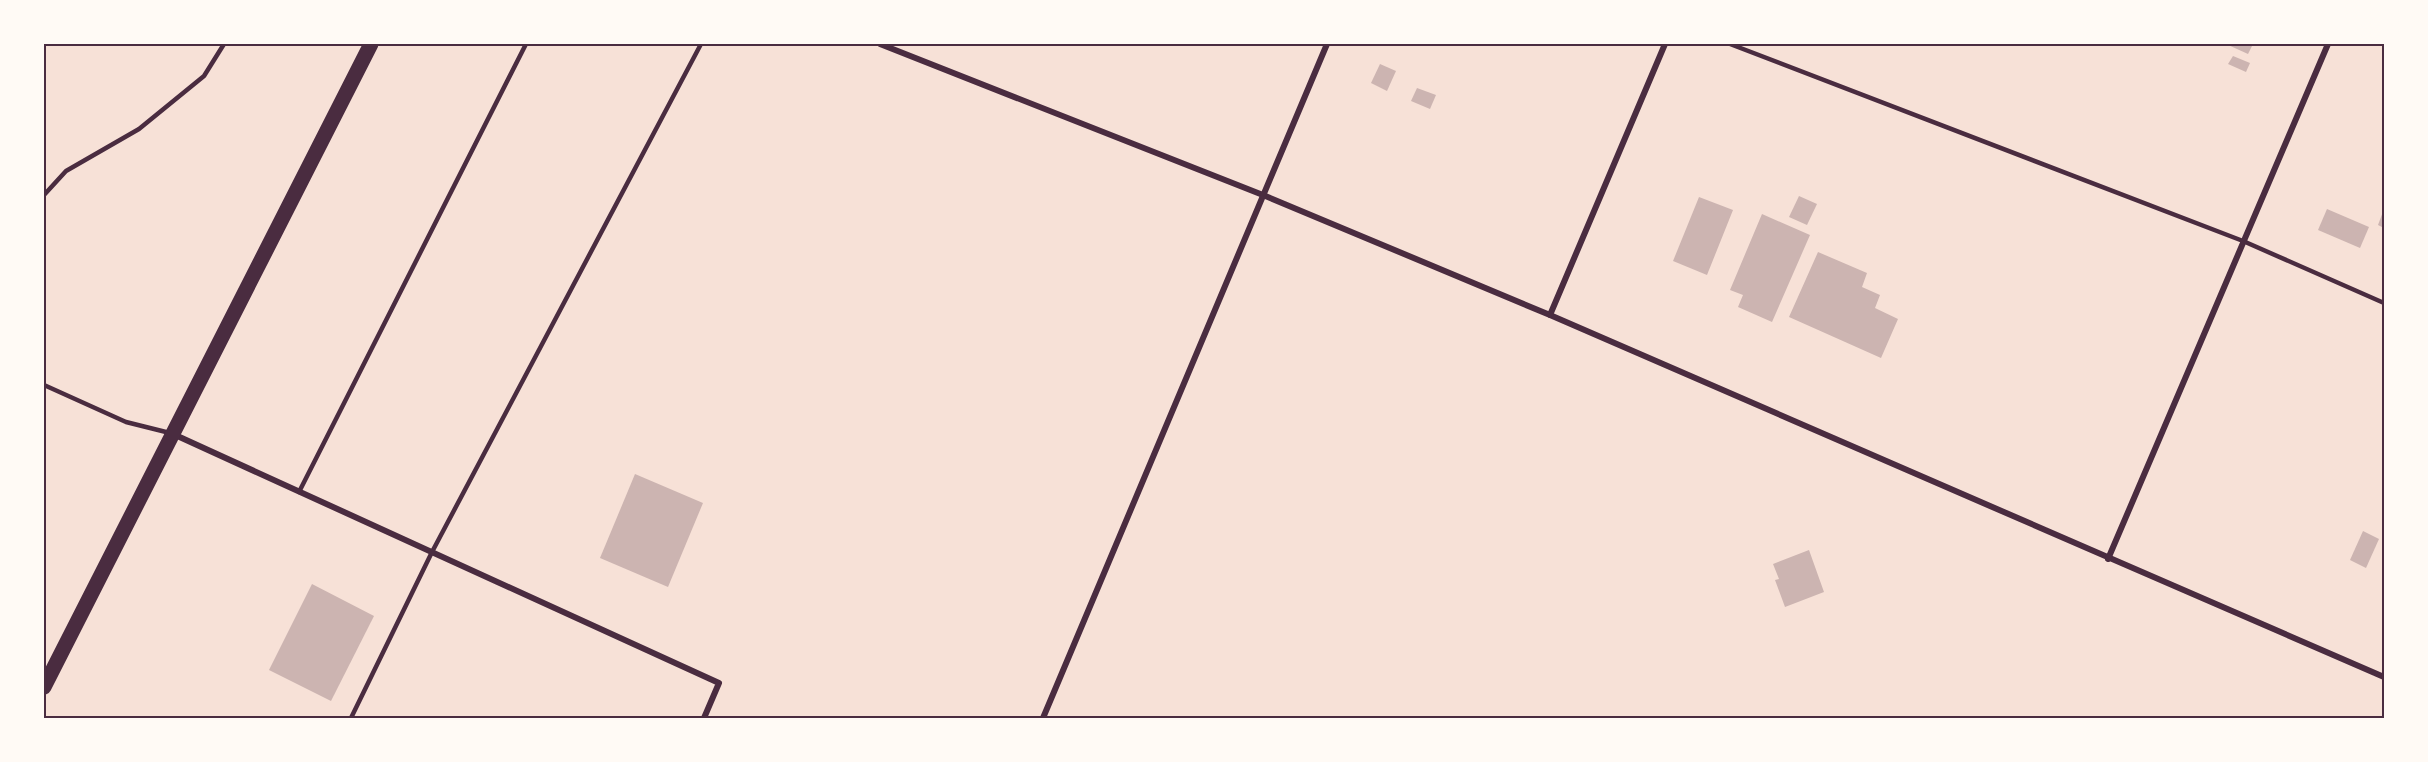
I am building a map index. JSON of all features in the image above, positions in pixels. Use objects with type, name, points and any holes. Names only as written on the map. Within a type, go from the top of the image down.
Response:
[{"type":"main road","points":[[44,687],[371,44]]},
{"type":"street","points":[[880,44],[1263,195],[1550,315],[2108,559],[2385,677]]},
{"type":"street","points":[[1043,718],[1328,44]]},
{"type":"street","points":[[1550,315],[1665,44]]},
{"type":"street","points":[[2108,559],[2328,44]]},
{"type":"street","points":[[172,434],[719,683],[704,718]]},
{"type":"lane","points":[[44,195],[66,171],[139,129],[204,76],[224,44]]},
{"type":"lane","points":[[299,492],[526,44]]},
{"type":"lane","points":[[351,718],[432,552],[701,44]]},
{"type":"lane","points":[[1730,44],[2243,241],[2385,303]]},
{"type":"lane","points":[[44,385],[126,422],[172,434]]},
{"type":"building","points":[[2226,44],[2253,44],[2248,54]]},
{"type":"building","points":[[2233,56],[2250,63],[2246,72],[2228,64]]},
{"type":"building","points":[[1380,64],[1396,71],[1387,91],[1371,83]]},
{"type":"building","points":[[1417,88],[1436,95],[1430,109],[1411,101]]},
{"type":"building","points":[[1799,196],[1817,204],[1807,225],[1789,217]]},
{"type":"building","points":[[1699,197],[1733,210],[1707,275],[1673,261]]},
{"type":"building","points":[[2327,209],[2369,227],[2360,248],[2318,230]]},
{"type":"building","points":[[2384,209],[2384,228],[2378,225]]},
{"type":"building","points":[[1762,214],[1810,235],[1772,322],[1738,307],[1743,295],[1730,290]]},
{"type":"building","points":[[1818,252],[1867,273],[1862,287],[1880,295],[1875,308],[1898,319],[1881,358],[1789,317]]},
{"type":"building","points":[[635,474],[703,503],[668,587],[600,558]]},
{"type":"building","points":[[2363,531],[2379,539],[2366,568],[2350,560]]},
{"type":"building","points":[[1809,550],[1824,592],[1785,607],[1775,580],[1779,579],[1773,564]]},
{"type":"building","points":[[312,584],[374,616],[331,701],[269,670]]}]
